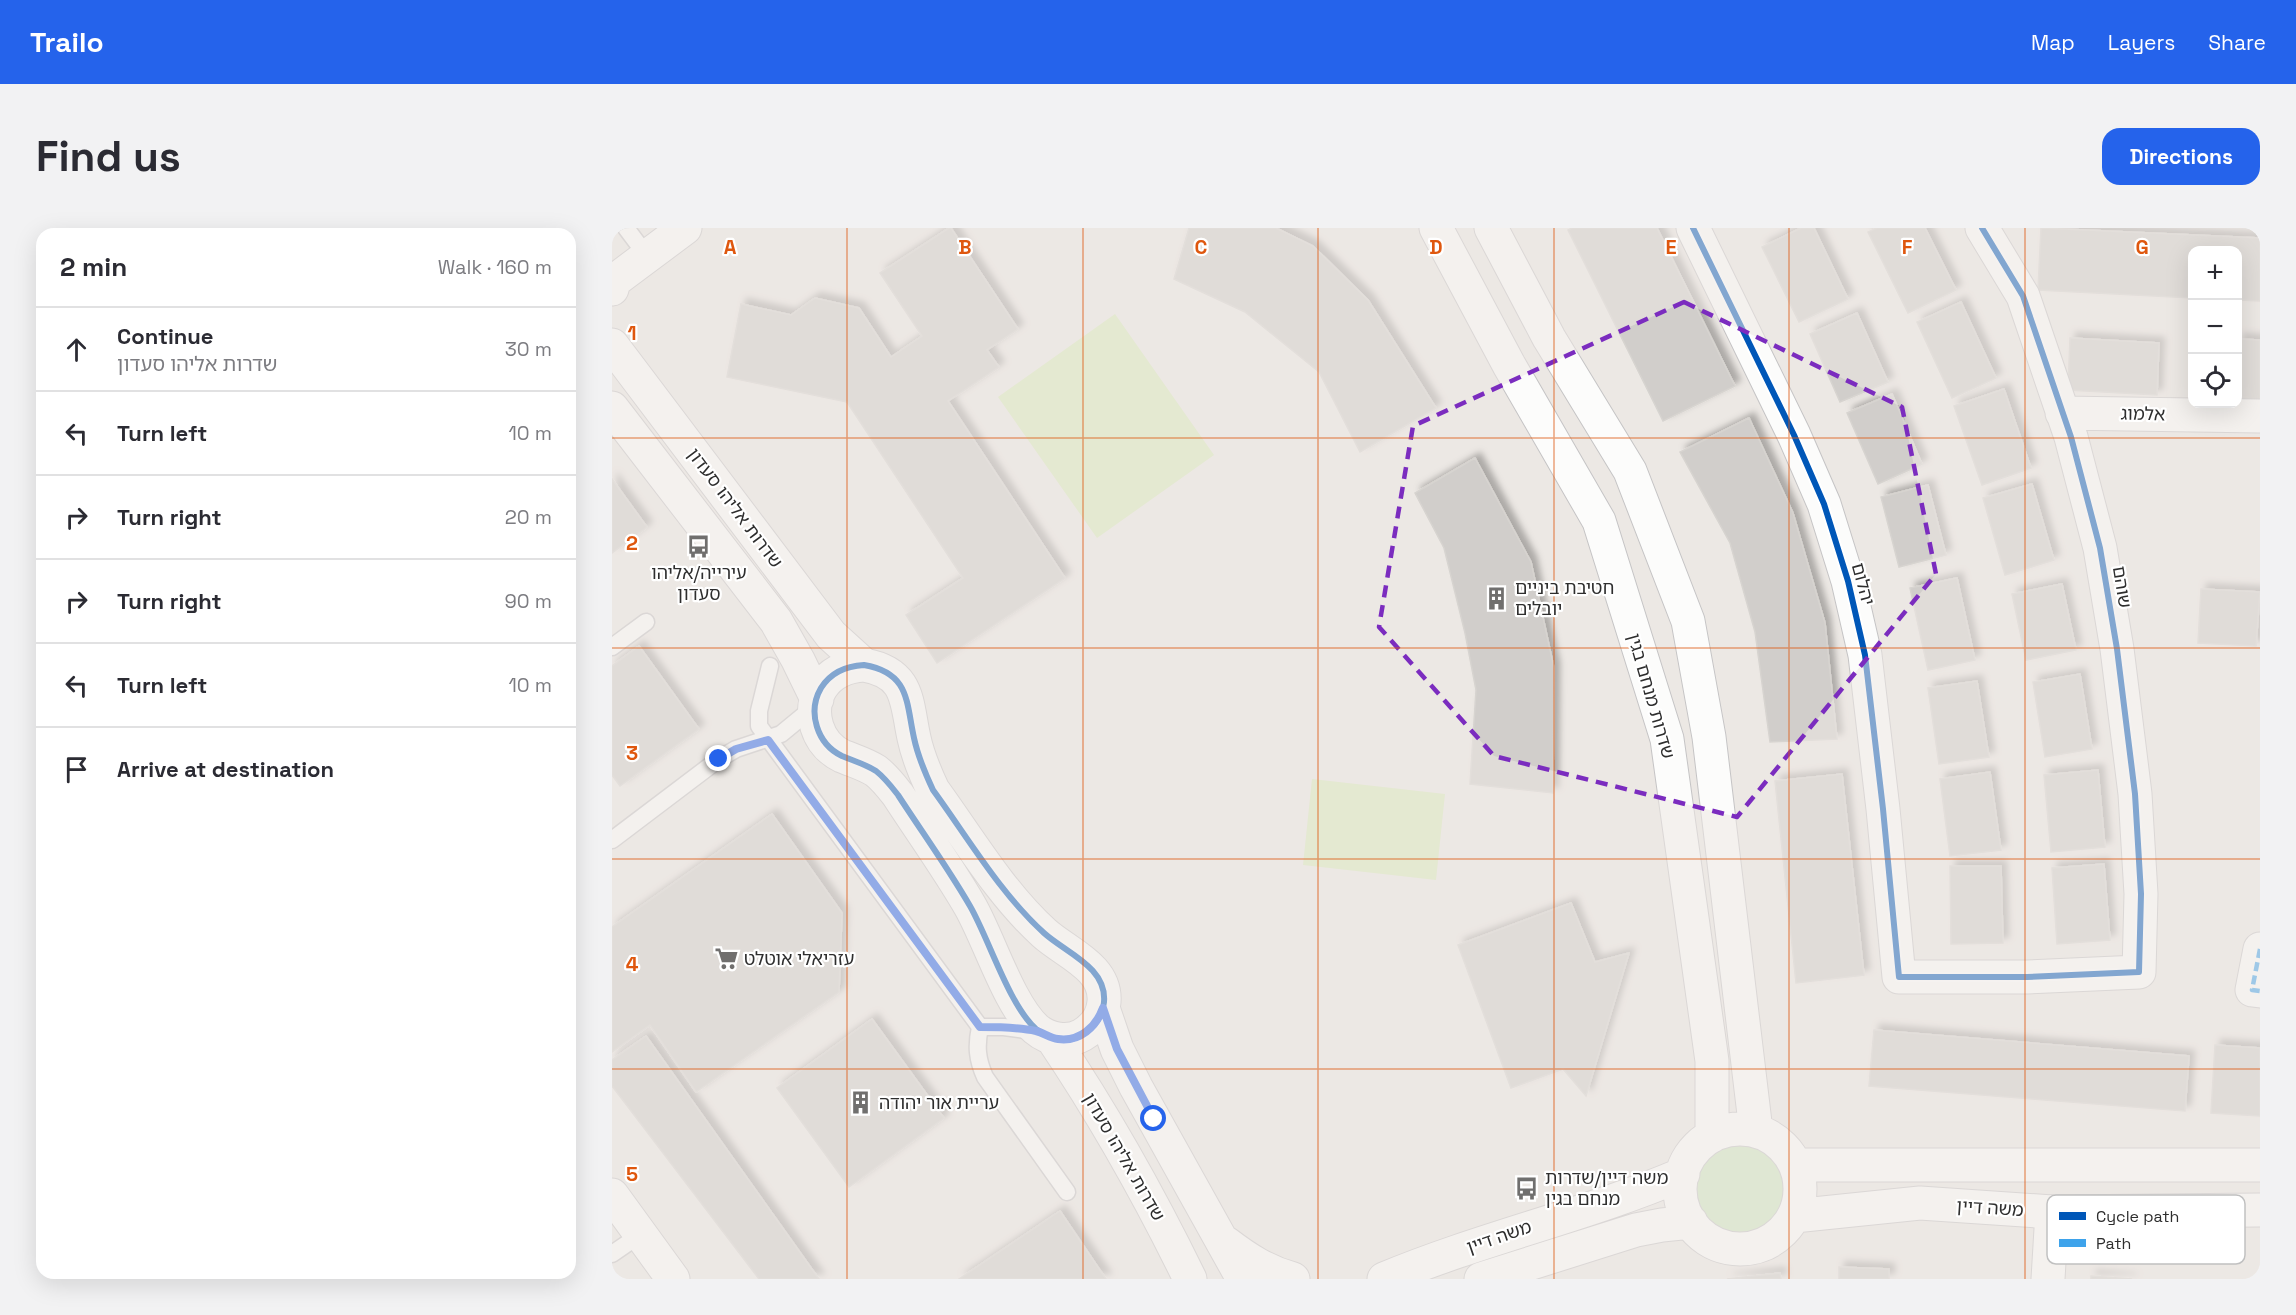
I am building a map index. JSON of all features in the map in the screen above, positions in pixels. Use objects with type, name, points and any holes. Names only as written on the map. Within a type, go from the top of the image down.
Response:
[{"type":"street","points":[[612,289],[614,281],[685,228]]},
{"type":"street","name":"שדרות מנחם בגין","points":[[1436,228],[1509,365],[1599,521],[1667,739],[1712,1061],[1712,1136]]},
{"type":"street","points":[[1491,228],[1549,338],[1630,471],[1688,621],[1709,737],[1756,1131]]},
{"type":"street","name":"יהלום","points":[[1693,228],[1794,435],[1824,504],[1848,581],[1865,655],[1899,977],[2027,977],[2139,972]]},
{"type":"street","name":"שוהם","points":[[1982,228],[2023,296],[2071,437],[2100,548],[2117,649],[2135,794],[2141,894],[2139,972]]},
{"type":"street","name":"שדרות אליהו סעדון","points":[[612,345],[831,636],[864,665],[887,672],[904,689],[917,750],[933,790],[1019,908],[1047,935],[1097,975],[1104,994],[1103,1008]]},
{"type":"street","name":"שדרות אליהו סעדון","points":[[612,408],[776,621],[798,660],[816,702],[815,721],[825,742],[836,752],[876,771],[888,781],[898,795],[971,907],[1011,993],[1029,1022],[1045,1035],[1116,1139],[1150,1198],[1190,1279]]},
{"type":"street","name":"אלמוג","points":[[2062,413],[2260,416]]},
{"type":"street","points":[[816,702],[824,685],[834,674],[848,667],[864,665]]},
{"type":"street","points":[[2256,990],[2260,949]]},
{"type":"street","points":[[1045,1035],[1072,1039],[1084,1034],[1094,1025],[1103,1008]]},
{"type":"street","points":[[1103,1008],[1117,1049],[1136,1087],[1243,1279]]},
{"type":"street","points":[[1731,1130],[1756,1131],[1770,1137],[1785,1149],[1796,1165],[1800,1185],[1798,1204],[1791,1222],[1778,1236],[1760,1246],[1741,1249],[1722,1246],[1704,1237],[1691,1222],[1682,1204],[1680,1184],[1686,1165],[1696,1148],[1712,1136],[1731,1130]]},
{"type":"street","points":[[1796,1165],[2260,1165]]},
{"type":"street","name":"משה דיין","points":[[1384,1279],[1505,1234],[1633,1193],[1683,1174]]},
{"type":"street","points":[[612,1195],[673,1279]]},
{"type":"street","name":"משה דיין","points":[[1794,1216],[1920,1203],[2047,1212]]},
{"type":"street","name":"משה דיין","points":[[2245,1210],[2260,1210]]},
{"type":"street","name":"משה דיין","points":[[1481,1279],[1636,1230],[1691,1222]]},
{"type":"street","points":[[1223,1241],[1247,1259],[1269,1271],[1293,1279]]},
{"type":"street","points":[[2048,1279],[2049,1264]]},
{"type":"lane","points":[[626,228],[647,256]]},
{"type":"lane","points":[[612,647],[646,622]]},
{"type":"lane","points":[[770,666],[759,711],[759,726],[980,1027],[976,1050],[985,1077],[1067,1192]]},
{"type":"lane","points":[[612,840],[719,759],[736,749],[768,740],[792,726],[816,702]]},
{"type":"lane","points":[[980,1027],[1004,1027],[1045,1035]]},
{"type":"lane","points":[[612,1254],[641,1234]]},
{"type":"highlighted area","points":[[1684,302],[1902,407],[1936,574],[1737,817],[1494,756],[1379,627],[1413,426]]},
{"type":"green space","points":[[1115,314],[1214,455],[1097,538],[998,397]]},
{"type":"green space","points":[[1312,779],[1445,794],[1436,880],[1303,865]]},
{"type":"green space","points":[[1740,1133],[1761,1138],[1779,1150],[1791,1168],[1796,1189],[1791,1210],[1779,1228],[1761,1240],[1740,1245],[1719,1240],[1701,1228],[1689,1210],[1684,1189],[1689,1168],[1701,1150],[1719,1138]]},
{"type":"building","points":[[949,228],[1018,329],[987,350],[999,367],[948,401],[1065,578],[937,663],[906,615],[963,578],[847,402],[727,377],[741,304],[791,315],[815,298],[859,308],[891,357],[922,336],[880,273]]},
{"type":"building","points":[[1189,228],[1276,228],[1313,246],[1368,300],[1436,408],[1360,452],[1319,372],[1245,312],[1174,279]]},
{"type":"building","points":[[1572,228],[1657,228],[1735,386],[1663,421],[1568,230]]},
{"type":"building","points":[[1801,228],[1814,228],[1848,299],[1799,322],[1762,247]]},
{"type":"building","points":[[1877,228],[1925,228],[1956,290],[1908,313],[1868,232]]},
{"type":"building","points":[[2041,228],[2260,238],[2260,301],[2242,300],[2242,246],[2188,246],[2188,298],[2038,290]]},
{"type":"building","points":[[1961,302],[1996,378],[1952,398],[1917,322]]},
{"type":"building","points":[[1857,313],[1888,382],[1840,402],[1810,334]]},
{"type":"building","points":[[2070,338],[2159,343],[2157,395],[2068,390]]},
{"type":"building","points":[[2242,339],[2260,340],[2260,404],[2242,403]]},
{"type":"building","points":[[2004,389],[2031,468],[1982,485],[1954,406]]},
{"type":"building","points":[[1892,394],[1922,464],[1878,484],[1847,413]]},
{"type":"building","points":[[1749,418],[1793,513],[1825,623],[1837,739],[1770,742],[1755,632],[1730,543],[1680,452]]},
{"type":"building","name":"חטיבת ביניים יובלים","points":[[1475,458],[1531,562],[1554,668],[1553,793],[1470,784],[1476,690],[1444,548],[1415,493]]},
{"type":"building","points":[[612,479],[647,527],[612,553]]},
{"type":"building","points":[[2032,484],[2054,560],[2005,575],[1983,498]]},
{"type":"building","points":[[1928,485],[1946,555],[1899,567],[1881,497]]},
{"type":"building","points":[[1957,578],[1975,660],[1928,670],[1910,588]]},
{"type":"building","points":[[2062,584],[2076,650],[2026,660],[2012,594]]},
{"type":"building","points":[[2201,589],[2260,592],[2256,646],[2198,643]]},
{"type":"building","points":[[639,646],[699,729],[620,786],[612,775],[612,666]]},
{"type":"building","points":[[2080,674],[2092,749],[2045,757],[2033,682]]},
{"type":"building","points":[[1977,681],[1989,757],[1939,764],[1928,688]]},
{"type":"building","points":[[2098,770],[2105,847],[2051,852],[2044,775]]},
{"type":"building","points":[[1990,772],[2001,850],[1950,856],[1940,779]]},
{"type":"building","points":[[1842,774],[1864,975],[1796,983],[1775,781]]},
{"type":"building","name":"עזריאלי אוטלט","points":[[772,814],[842,913],[839,992],[696,1092],[650,1025],[612,1052],[612,927]]},
{"type":"building","points":[[2104,864],[2110,940],[2057,944],[2052,868]]},
{"type":"building","points":[[1950,866],[2001,866],[2003,943],[1951,944]]},
{"type":"building","points":[[1571,903],[1595,962],[1629,953],[1586,1096],[1563,1069],[1511,1088],[1458,945]]},
{"type":"building","name":"עריית אור יהודה","points":[[872,1019],[944,1118],[849,1187],[777,1088]]},
{"type":"building","points":[[1874,1030],[2189,1056],[2185,1111],[1869,1086]]},
{"type":"building","points":[[646,1036],[819,1279],[759,1279],[612,1086],[612,1060]]},
{"type":"building","points":[[2215,1045],[2260,1048],[2260,1116],[2211,1113]]},
{"type":"building","points":[[1060,1211],[1106,1279],[959,1279]]},
{"type":"building","points":[[1839,1267],[1889,1269],[1889,1279],[1839,1279]]},
{"type":"building","points":[[1780,1273],[1781,1279],[1727,1279]]},
{"type":"building","points":[[2091,1276],[2132,1279],[2091,1279]]},
{"type":"marked path","points":[[2260,949],[2252,990],[2260,991]]},
{"type":"cycle path","points":[[1693,228],[1794,435],[1824,504],[1848,581],[1865,655],[1899,977],[2027,977],[2139,972],[2141,894],[2135,794],[2117,649],[2100,548],[2071,437],[2023,296],[1982,228]]},
{"type":"cycle path","points":[[864,665],[879,669],[898,682],[907,701],[914,738],[933,790],[999,883],[1044,933],[1083,962],[1099,979],[1103,990],[1102,1012],[1094,1025],[1082,1035],[1065,1040],[1053,1038],[1041,1033],[1026,1018],[1008,988],[970,906],[898,795],[876,771],[833,751],[821,736],[815,717],[817,697],[821,688],[829,678],[840,671],[864,665]]},
{"type":"place","name":"עירייה/אליהו סעדון","points":[[699,547]]},
{"type":"place","name":"חטיבת ביניים יובלים","points":[[1497,598]]},
{"type":"place","name":"עזריאלי אוטלט","points":[[726,959]]},
{"type":"place","name":"עריית אור יהודה","points":[[861,1103]]},
{"type":"place","name":"משה דיין/שדרות מנחם בגין","points":[[1527,1188]]},
{"type":"route","points":[[719,759],[736,749],[768,740],[980,1027],[1020,1029],[1039,1032],[1058,1040],[1072,1039],[1094,1025],[1103,1008],[1117,1049],[1154,1119]]}]
